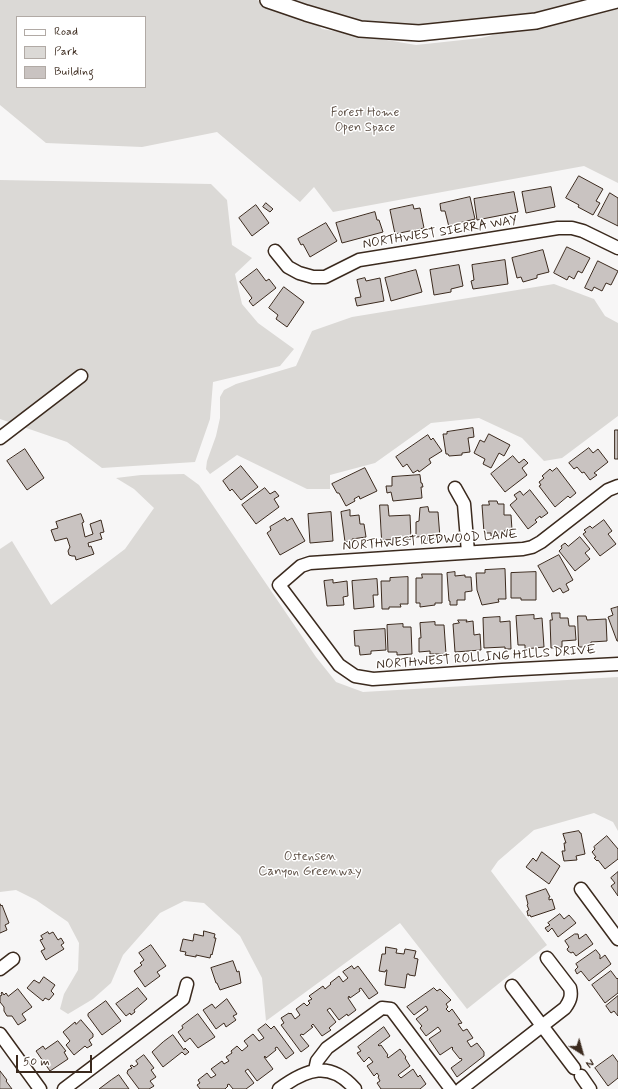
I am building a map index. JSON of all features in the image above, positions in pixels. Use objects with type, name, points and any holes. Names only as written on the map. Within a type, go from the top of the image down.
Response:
[{"type":"street","points":[[268,0],[306,13],[360,28],[419,32],[536,21],[617,0]]},
{"type":"street","name":"NORTHWEST SIERRA WAY","points":[[275,251],[288,267],[299,273],[313,277],[325,277],[359,260],[558,228],[572,228],[583,231],[618,248]]},
{"type":"street","points":[[0,438],[81,376]]},
{"type":"street","name":"NORTHWEST REDWOOD LANE","points":[[279,585],[301,566],[310,563],[523,549],[532,547],[608,490],[618,486]]},
{"type":"street","points":[[455,488],[464,504],[468,552]]},
{"type":"street","name":"NORTHWEST ROLLING HILLS DRIVE","points":[[279,585],[340,665],[355,676],[373,679],[618,664]]},
{"type":"street","points":[[580,889],[618,938]]},
{"type":"street","points":[[461,1089],[565,1008],[570,999],[570,988],[547,958]]},
{"type":"street","points":[[0,969],[13,959]]},
{"type":"street","points":[[64,1089],[183,999],[187,984]]},
{"type":"street","points":[[512,986],[590,1089]]},
{"type":"street","points":[[314,1070],[316,1061],[327,1048],[382,1008],[391,1009],[451,1089]]},
{"type":"street","points":[[0,1034],[40,1089]]},
{"type":"street","points":[[279,1089],[301,1074],[314,1070],[326,1071],[338,1075],[350,1083],[355,1089]]},
{"type":"green space","name":"Forest Home Open Space","points":[[0,0],[257,0],[312,19],[322,29],[416,45],[481,38],[618,3],[618,183],[584,166],[333,212],[314,187],[300,202],[217,132],[142,147],[46,143],[0,105]]},
{"type":"green space","points":[[279,0],[602,0],[536,14],[459,24],[360,26]]},
{"type":"green space","points":[[0,180],[211,184],[227,200],[232,245],[252,258],[235,274],[242,304],[258,323],[294,349],[280,366],[213,382],[210,419],[195,462],[102,468],[67,442],[0,419]]},
{"type":"green space","points":[[554,284],[594,299],[605,316],[618,323],[618,416],[562,458],[544,461],[522,438],[479,418],[431,423],[375,463],[330,475],[330,489],[307,489],[237,455],[210,474],[206,469],[207,461],[216,436],[220,418],[220,397],[224,390],[236,384],[296,366],[312,331],[352,317]]},
{"type":"green space","name":"Ostensen Canyon Greenway","points":[[184,474],[199,485],[316,657],[336,682],[363,692],[618,677],[618,831],[613,822],[594,813],[534,830],[498,861],[491,871],[547,945],[467,1009],[400,923],[266,1021],[262,978],[240,936],[204,903],[184,901],[160,913],[123,955],[111,983],[93,999],[68,1014],[60,1009],[64,994],[78,970],[79,943],[68,922],[36,900],[16,890],[0,892],[0,549],[12,541],[51,605],[125,549],[154,508],[134,489],[116,478],[141,475]]},
{"type":"building","points":[[579,176],[603,189],[596,201],[600,203],[593,215],[578,207],[579,205],[566,198]]},
{"type":"building","points":[[551,187],[555,207],[526,213],[522,192]]},
{"type":"building","points":[[514,192],[518,212],[477,220],[474,199]]},
{"type":"building","points":[[610,193],[618,198],[618,226],[598,216]]},
{"type":"building","points":[[470,197],[475,219],[459,223],[460,225],[449,227],[445,211],[441,211],[440,204]]},
{"type":"building","points":[[266,203],[273,209],[270,212],[263,207]]},
{"type":"building","points":[[256,205],[269,223],[252,236],[239,218]]},
{"type":"building","points":[[413,205],[414,209],[420,208],[424,228],[395,234],[390,210]]},
{"type":"building","points":[[375,212],[383,232],[342,243],[336,223]]},
{"type":"building","points":[[326,223],[337,241],[310,257],[303,244],[301,245],[298,239]]},
{"type":"building","points":[[567,247],[590,258],[582,273],[578,271],[574,279],[569,276],[567,280],[554,273]]},
{"type":"building","points":[[543,250],[549,272],[537,275],[537,278],[523,282],[521,277],[517,278],[512,258]]},
{"type":"building","points":[[505,260],[508,284],[473,289],[471,281],[474,280],[472,265]]},
{"type":"building","points":[[598,261],[618,271],[611,285],[606,283],[602,291],[594,287],[592,291],[585,288]]},
{"type":"building","points":[[459,265],[463,286],[451,289],[451,292],[434,295],[430,270]]},
{"type":"building","points":[[257,269],[266,281],[269,279],[276,288],[253,306],[249,301],[252,298],[240,282]]},
{"type":"building","points":[[416,270],[422,292],[391,301],[385,278]]},
{"type":"building","points":[[365,278],[366,281],[380,278],[384,301],[357,306],[355,298],[361,297],[357,280]]},
{"type":"building","points":[[284,287],[304,302],[287,327],[276,319],[278,315],[269,308]]},
{"type":"building","points":[[473,428],[474,437],[468,438],[470,452],[462,453],[462,455],[449,456],[446,454],[443,434]]},
{"type":"building","points":[[615,430],[618,430],[618,459],[615,459]]},
{"type":"building","points":[[489,434],[510,445],[504,456],[499,453],[491,468],[483,464],[485,459],[474,453],[480,440],[484,442]]},
{"type":"building","points":[[428,435],[431,440],[433,438],[442,451],[429,459],[431,463],[419,472],[418,470],[413,473],[407,464],[403,467],[396,457]]},
{"type":"building","points":[[589,448],[593,453],[598,449],[608,462],[594,473],[597,475],[590,480],[584,472],[582,473],[577,467],[574,469],[569,463]]},
{"type":"building","points":[[25,449],[44,478],[27,490],[7,461]]},
{"type":"building","points":[[513,456],[519,463],[524,459],[528,463],[522,468],[527,475],[505,492],[491,474]]},
{"type":"building","points":[[241,466],[258,487],[241,500],[232,489],[230,491],[223,481]]},
{"type":"building","points":[[365,468],[377,491],[360,499],[359,496],[354,499],[355,501],[346,506],[332,484]]},
{"type":"building","points":[[557,468],[576,493],[570,498],[568,496],[555,507],[539,486],[541,485],[539,482],[544,478],[542,476],[550,469],[552,471]]},
{"type":"building","points":[[420,475],[423,487],[421,487],[422,498],[393,501],[391,492],[387,493],[386,486],[392,486],[392,477]]},
{"type":"building","points":[[265,488],[270,494],[275,491],[279,496],[274,499],[279,507],[256,524],[242,505]]},
{"type":"building","points":[[530,490],[548,513],[535,520],[537,522],[528,529],[510,505],[517,499],[514,495],[520,491],[523,495]]},
{"type":"building","points":[[489,501],[497,501],[498,504],[504,504],[504,515],[511,515],[512,530],[505,530],[503,535],[491,536],[491,533],[484,533],[482,505],[489,505]]},
{"type":"building","points":[[380,505],[388,505],[389,516],[410,515],[411,539],[382,540]]},
{"type":"building","points":[[428,507],[429,512],[438,512],[440,538],[428,541],[428,536],[416,537],[416,522],[419,521],[420,508]]},
{"type":"building","points":[[350,510],[350,516],[359,515],[360,524],[364,524],[366,537],[352,539],[353,541],[345,542],[341,512]]},
{"type":"building","points":[[331,512],[333,541],[310,543],[308,514]]},
{"type":"building","points":[[81,514],[84,522],[82,523],[85,537],[93,534],[90,524],[101,520],[104,532],[100,533],[102,539],[88,543],[94,554],[76,560],[75,556],[69,555],[68,551],[70,547],[67,538],[55,541],[51,530],[58,528],[56,522]]},
{"type":"building","points":[[285,518],[287,521],[292,518],[305,541],[280,555],[267,533],[271,530],[270,527]]},
{"type":"building","points":[[604,520],[612,531],[608,534],[616,544],[600,556],[583,534],[586,532],[584,530],[590,526],[592,528]]},
{"type":"building","points":[[580,537],[590,549],[585,553],[590,559],[575,571],[559,551],[562,548],[561,546],[565,543],[568,546]]},
{"type":"building","points":[[559,555],[573,580],[566,584],[569,590],[563,593],[560,588],[553,592],[538,566]]},
{"type":"building","points":[[505,569],[506,599],[498,599],[499,602],[482,605],[477,590],[476,573],[485,573],[485,570]]},
{"type":"building","points":[[455,572],[455,576],[465,575],[465,577],[471,577],[472,591],[465,592],[465,600],[457,600],[457,605],[450,605],[447,573]]},
{"type":"building","points":[[536,572],[536,600],[511,598],[511,573]]},
{"type":"building","points":[[422,574],[442,574],[442,603],[435,603],[435,605],[420,607],[420,603],[416,603],[416,578],[422,578]]},
{"type":"building","points":[[408,577],[408,604],[400,604],[401,607],[389,607],[389,609],[382,609],[381,581],[390,581],[390,578]]},
{"type":"building","points":[[377,579],[378,595],[373,595],[374,607],[354,609],[352,581]]},
{"type":"building","points":[[333,580],[333,583],[347,581],[348,596],[343,597],[344,605],[327,606],[324,581]]},
{"type":"building","points":[[618,607],[617,641],[608,617],[613,615],[611,609]]},
{"type":"building","points":[[552,613],[560,613],[560,618],[568,618],[569,626],[575,626],[576,640],[562,641],[562,647],[551,648],[550,620],[552,620]]},
{"type":"building","points":[[534,615],[534,619],[542,618],[544,647],[525,649],[525,645],[518,645],[516,616]]},
{"type":"building","points":[[578,616],[586,616],[587,620],[606,619],[607,641],[591,642],[591,647],[579,647]]},
{"type":"building","points":[[500,617],[500,622],[510,621],[511,649],[505,649],[505,647],[484,648],[483,618]]},
{"type":"building","points":[[458,620],[467,620],[466,622],[473,621],[474,635],[480,634],[481,650],[455,652],[453,624],[459,623]]},
{"type":"building","points":[[435,622],[435,625],[444,625],[446,654],[430,654],[430,651],[419,652],[419,638],[421,638],[420,623]]},
{"type":"building","points":[[403,624],[403,627],[411,627],[412,654],[397,655],[397,652],[388,652],[387,625]]},
{"type":"building","points":[[385,629],[386,650],[371,651],[371,654],[360,655],[359,646],[355,646],[354,631]]},
{"type":"building","points":[[579,831],[581,833],[585,854],[576,856],[577,860],[564,861],[562,851],[565,851],[564,843],[566,843],[563,834]]},
{"type":"building","points":[[607,836],[618,849],[618,859],[605,869],[598,860],[597,861],[594,858],[596,857],[592,852],[595,849],[594,847]]},
{"type":"building","points":[[542,852],[560,866],[549,884],[526,867],[533,858],[536,861]]},
{"type":"building","points":[[618,872],[618,896],[611,886],[615,883],[611,878]]},
{"type":"building","points":[[546,889],[550,897],[549,900],[552,899],[555,909],[531,917],[530,915],[528,916],[527,911],[529,910],[526,896]]},
{"type":"building","points":[[0,904],[1,906],[2,905],[9,923],[5,925],[7,930],[0,933]]},
{"type":"building","points":[[560,914],[564,919],[569,915],[576,923],[558,937],[552,928],[548,932],[545,928],[550,925],[548,923]]},
{"type":"building","points":[[204,931],[215,934],[214,938],[216,938],[210,958],[196,955],[196,957],[185,955],[186,952],[180,951],[183,939],[193,941],[194,934],[203,936]]},
{"type":"building","points":[[48,932],[49,934],[53,932],[58,940],[61,938],[64,943],[61,945],[64,949],[46,960],[41,951],[45,949],[40,940],[43,939],[41,936]]},
{"type":"building","points":[[575,934],[578,934],[579,939],[586,934],[593,944],[576,956],[573,952],[571,953],[568,951],[567,949],[569,947],[565,941]]},
{"type":"building","points":[[151,945],[166,966],[157,972],[160,976],[145,987],[134,971],[142,965],[140,963],[144,960],[139,953]]},
{"type":"building","points":[[386,947],[397,949],[396,953],[404,954],[405,949],[416,951],[414,958],[418,959],[415,976],[407,974],[405,988],[385,985],[387,970],[385,972],[379,971],[382,954],[385,954]]},
{"type":"building","points":[[596,950],[600,955],[600,959],[605,955],[611,964],[589,981],[581,971],[577,974],[575,970],[578,967],[576,964]]},
{"type":"building","points":[[233,961],[237,972],[239,971],[241,983],[220,990],[211,968]]},
{"type":"building","points":[[352,966],[354,969],[358,966],[378,993],[369,999],[361,988],[359,989],[360,991],[350,998],[349,996],[348,998],[356,1010],[339,1020],[330,1008],[327,1010],[336,1022],[329,1028],[331,1030],[322,1036],[313,1024],[311,1026],[313,1027],[303,1035],[300,1035],[309,1046],[301,1052],[281,1025],[284,1023],[281,1018],[291,1013],[295,1019],[300,1015],[296,1009],[304,1003],[307,1006],[310,1003],[308,1001],[312,999],[309,996],[323,986],[325,989],[339,976],[343,982],[348,978],[343,972]]},
{"type":"building","points":[[611,971],[617,979],[618,978],[618,993],[605,1003],[592,985]]},
{"type":"building","points":[[44,977],[55,985],[51,991],[54,994],[49,1000],[45,998],[43,1001],[27,988],[34,980],[39,983]]},
{"type":"building","points":[[138,988],[147,999],[134,1010],[135,1012],[126,1016],[116,1004]]},
{"type":"building","points":[[434,988],[437,991],[440,989],[451,1000],[446,1004],[448,1007],[446,1009],[449,1012],[452,1009],[462,1023],[458,1024],[463,1031],[467,1029],[473,1038],[467,1041],[471,1047],[477,1043],[484,1052],[484,1056],[457,1077],[451,1068],[462,1060],[461,1058],[460,1059],[452,1047],[440,1055],[429,1039],[441,1031],[438,1027],[426,1036],[420,1028],[422,1026],[416,1019],[428,1010],[426,1006],[414,1015],[407,1007]]},
{"type":"building","points":[[18,989],[32,1007],[22,1014],[26,1020],[18,1025],[12,1016],[7,1016],[4,1011],[4,1007],[0,1002],[0,996],[2,995],[2,992],[4,995],[6,993],[8,996]]},
{"type":"building","points":[[618,996],[618,1016],[614,1011],[611,1013],[606,1006]]},
{"type":"building","points":[[227,999],[237,1014],[233,1016],[236,1020],[226,1027],[224,1023],[216,1029],[203,1010],[212,1004],[215,1008]]},
{"type":"building","points":[[106,1001],[121,1021],[102,1035],[88,1014]]},
{"type":"building","points":[[198,1014],[215,1037],[198,1048],[190,1038],[185,1042],[178,1032],[183,1028],[182,1026]]},
{"type":"building","points":[[81,1020],[93,1034],[93,1037],[89,1040],[92,1045],[87,1048],[85,1046],[74,1055],[66,1045],[70,1041],[63,1032],[75,1022],[76,1024]]},
{"type":"building","points":[[266,1024],[271,1029],[274,1026],[294,1053],[286,1059],[277,1047],[275,1048],[276,1050],[266,1058],[265,1056],[264,1057],[273,1069],[257,1081],[248,1069],[245,1071],[254,1083],[246,1089],[233,1089],[229,1084],[225,1089],[200,1089],[197,1085],[200,1083],[198,1080],[207,1073],[211,1078],[216,1075],[211,1069],[222,1061],[224,1064],[229,1061],[226,1057],[232,1053],[231,1051],[237,1046],[242,1051],[248,1046],[244,1041],[253,1034],[259,1041],[264,1038],[258,1030]]},
{"type":"building","points":[[384,1027],[390,1036],[378,1045],[381,1045],[388,1055],[388,1058],[400,1049],[410,1066],[398,1075],[401,1078],[413,1069],[418,1077],[420,1075],[426,1084],[420,1089],[381,1089],[377,1083],[380,1081],[379,1076],[377,1073],[374,1076],[367,1066],[373,1062],[369,1057],[364,1062],[357,1053],[361,1051],[358,1047]]},
{"type":"building","points":[[173,1035],[184,1050],[185,1048],[189,1052],[185,1055],[182,1052],[163,1067],[152,1052]]},
{"type":"building","points":[[58,1041],[66,1051],[64,1052],[68,1059],[50,1071],[36,1051],[43,1046],[45,1049]]},
{"type":"building","points":[[144,1055],[154,1068],[151,1070],[156,1077],[150,1081],[154,1086],[149,1089],[139,1089],[127,1073],[128,1070],[132,1068],[130,1066],[132,1065],[134,1067],[138,1064],[136,1061]]},
{"type":"building","points":[[613,1055],[618,1062],[618,1078],[608,1086],[595,1068]]},
{"type":"building","points":[[0,1071],[7,1080],[6,1081],[12,1089],[0,1089]]},
{"type":"building","points":[[119,1075],[129,1089],[99,1089],[111,1080]]}]
